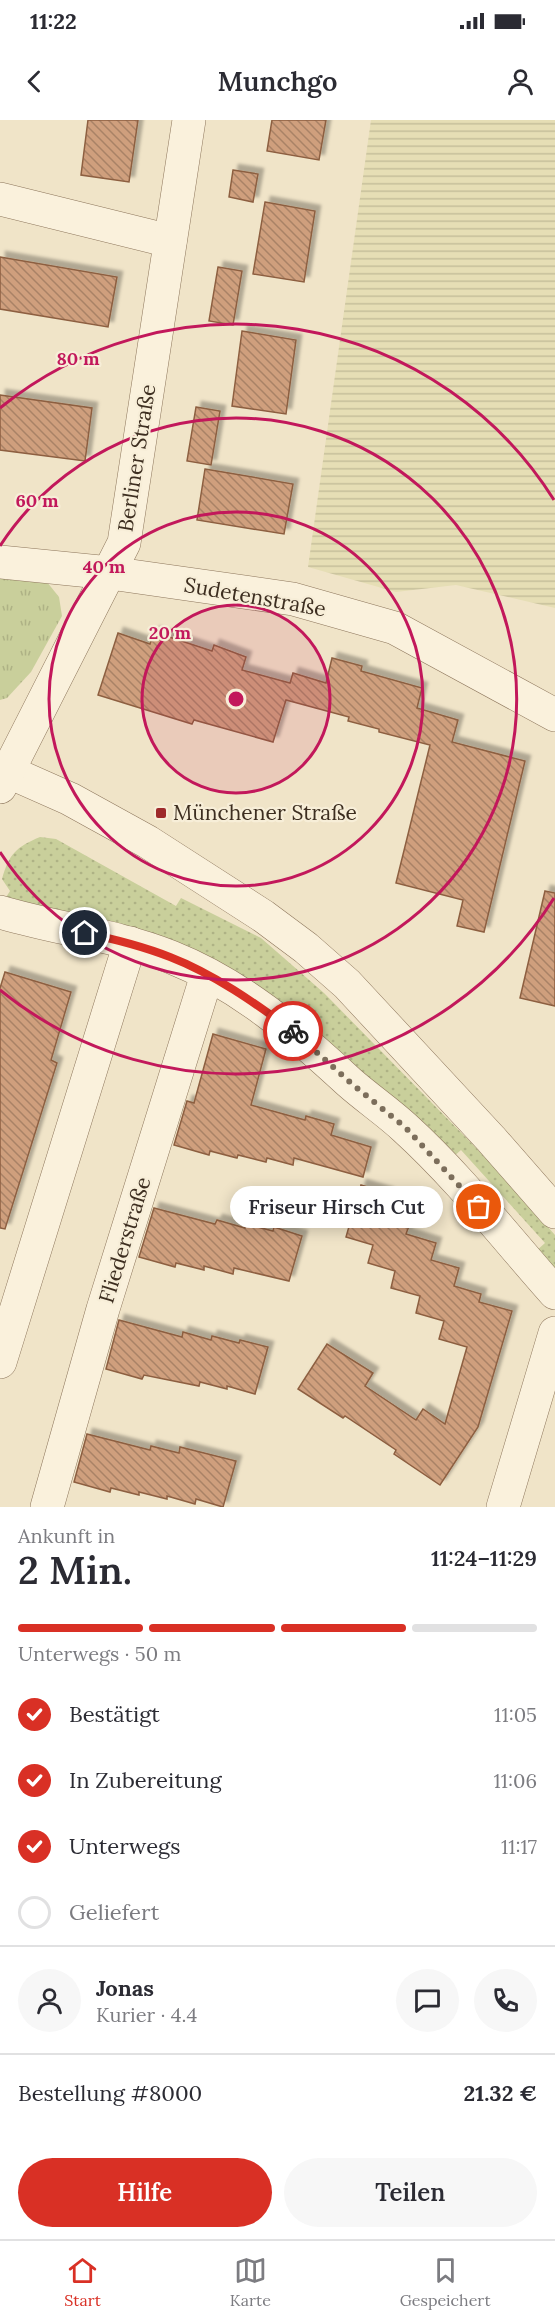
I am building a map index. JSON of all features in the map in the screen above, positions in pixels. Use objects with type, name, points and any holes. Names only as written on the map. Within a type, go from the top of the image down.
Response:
[{"type":"street","name":"Berliner Straße","points":[[3,775],[124,543],[189,120]]},
{"type":"street","points":[[0,199],[170,241]]},
{"type":"street","name":"Sudetenstraße","points":[[0,562],[110,573],[293,599],[394,628],[555,715]]},
{"type":"street","points":[[3,775],[70,799],[148,842],[262,916],[306,948],[347,984],[555,1212]]},
{"type":"street","points":[[0,912],[130,943],[172,958],[257,1004],[297,1034],[352,1084],[406,1128],[555,1293]]},
{"type":"street","points":[[0,1362],[130,943]]},
{"type":"street","name":"Fliederstraße","points":[[47,1507],[103,1309],[207,975]]},
{"type":"street","points":[[503,1507],[555,1333]]},
{"type":"shaded area","points":[[371,120],[555,120],[555,608],[456,585],[396,592],[308,567]]},
{"type":"green space","points":[[0,572],[47,582],[59,597],[62,616],[31,672],[7,698],[0,700]]},
{"type":"green space","points":[[40,837],[56,839],[176,906],[181,898],[261,938],[324,993],[486,1158],[555,1235],[555,1273],[535,1252],[545,1243],[461,1150],[452,1158],[302,1022],[3,902],[10,891],[2,879],[11,857],[19,848]]},
{"type":"building","points":[[88,120],[138,120],[129,182],[81,175]]},
{"type":"building","points":[[272,120],[326,120],[319,160],[267,151]]},
{"type":"building","points":[[233,170],[258,174],[253,202],[229,197]]},
{"type":"building","points":[[265,202],[315,211],[304,282],[253,274]]},
{"type":"building","points":[[0,257],[117,277],[108,327],[0,309]]},
{"type":"building","points":[[218,267],[242,271],[233,325],[209,321]]},
{"type":"building","points":[[242,331],[296,340],[286,414],[232,406]]},
{"type":"building","points":[[0,395],[92,408],[85,461],[0,450]]},
{"type":"building","points":[[196,407],[220,411],[211,465],[187,461]]},
{"type":"building","points":[[205,469],[293,484],[284,534],[197,520]]},
{"type":"building","points":[[154,632],[212,651],[214,645],[246,657],[242,670],[290,683],[293,673],[326,683],[332,658],[362,666],[361,671],[422,688],[417,708],[458,720],[452,742],[525,761],[484,932],[457,926],[463,900],[396,883],[430,745],[379,732],[379,729],[348,721],[349,717],[286,700],[273,742],[194,720],[192,724],[98,695],[118,633],[150,644]]},
{"type":"building","points":[[545,891],[555,893],[555,1006],[520,998]]},
{"type":"building","points":[[5,972],[71,992],[51,1060],[57,1063],[5,1229],[0,1228],[0,988]]},
{"type":"building","points":[[213,1034],[266,1049],[251,1105],[305,1120],[306,1116],[334,1124],[331,1135],[371,1147],[363,1177],[294,1158],[293,1165],[267,1158],[266,1162],[210,1151],[209,1155],[174,1145],[187,1101],[194,1103]]},
{"type":"building","points":[[361,1185],[388,1193],[383,1210],[412,1218],[406,1234],[436,1243],[431,1260],[459,1268],[454,1286],[481,1294],[479,1302],[512,1311],[478,1427],[440,1485],[394,1454],[396,1450],[345,1416],[343,1418],[298,1389],[327,1344],[373,1373],[365,1386],[416,1420],[423,1409],[445,1424],[467,1347],[439,1339],[444,1321],[416,1313],[420,1296],[391,1288],[395,1271],[368,1263],[373,1245],[346,1237]]},
{"type":"building","points":[[154,1208],[215,1224],[217,1220],[245,1228],[246,1224],[273,1231],[274,1227],[302,1236],[289,1281],[234,1268],[233,1274],[204,1266],[204,1270],[176,1263],[175,1267],[139,1257]]},
{"type":"building","points":[[119,1320],[182,1337],[183,1332],[211,1340],[212,1336],[268,1347],[255,1394],[227,1386],[227,1389],[200,1382],[199,1386],[144,1375],[142,1379],[106,1369]]},
{"type":"building","points":[[87,1434],[150,1450],[151,1446],[179,1453],[180,1447],[236,1461],[223,1507],[196,1499],[195,1504],[167,1496],[167,1499],[111,1488],[110,1492],[74,1482]]},
{"type":"way so far","points":[[293,1031],[406,1128],[479,1207]]},
{"type":"place","name":"Münchener Straße","points":[[161,813]]},
{"type":"place","name":"Friseur Hirsch Cut","points":[[479,1207]]},
{"type":"route","points":[[85,933],[130,943],[172,958],[257,1004],[293,1031]]}]
